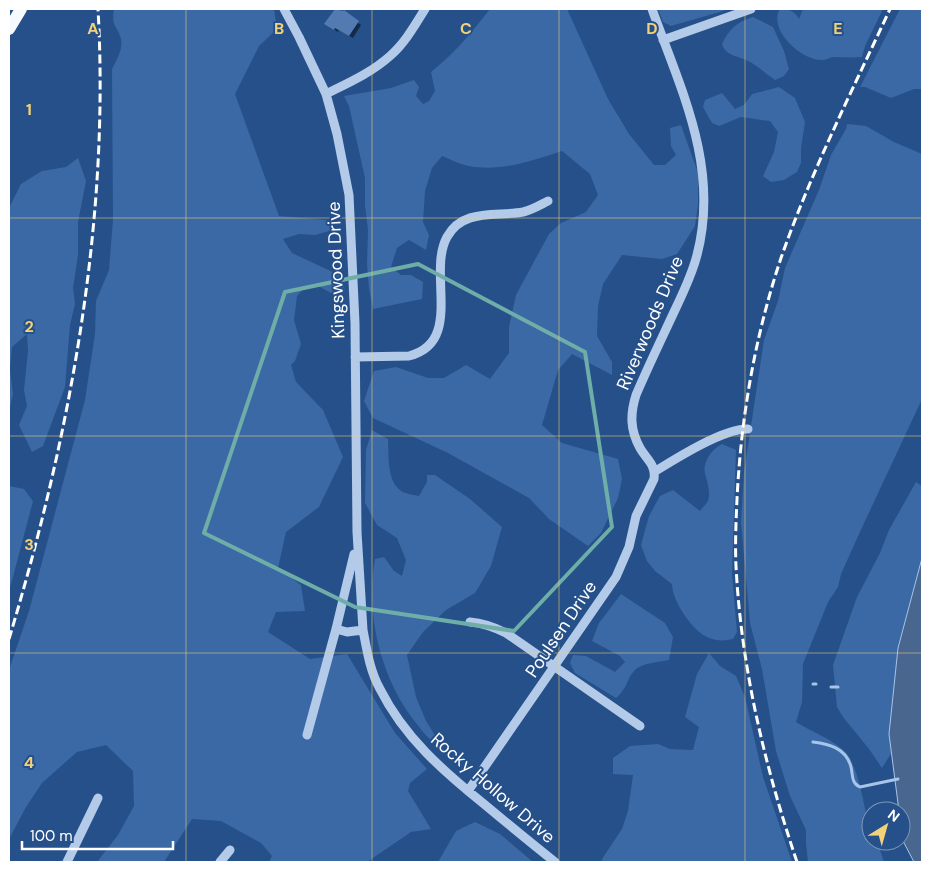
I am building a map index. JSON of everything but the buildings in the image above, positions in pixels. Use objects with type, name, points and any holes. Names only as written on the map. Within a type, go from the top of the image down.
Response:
[{"type":"main road","points":[[9,29],[21,9]]},
{"type":"street","name":"Kingswood Drive","points":[[284,9],[326,94],[337,134],[349,195],[352,222],[357,542],[363,630]]},
{"type":"street","points":[[326,94],[372,70],[391,55],[425,9]]},
{"type":"street","name":"Riverwoods Drive","points":[[652,9],[698,143],[703,166],[704,213],[697,257],[690,278],[636,395],[632,408],[631,419],[635,439],[652,464],[654,472]]},
{"type":"street","points":[[663,40],[751,9]]},
{"type":"street","points":[[355,357],[409,356],[418,354],[427,348],[433,340],[442,316],[441,262],[444,244],[457,225],[464,220],[482,215],[526,211],[548,201]]},
{"type":"street","points":[[654,472],[688,451],[723,436],[748,429]]},
{"type":"street","name":"Poulsen Drive","points":[[468,791],[616,577],[629,547],[636,516],[654,479],[654,472]]},
{"type":"street","name":"Kingswood Drive","points":[[307,735],[357,542]]},
{"type":"street","points":[[470,622],[480,623],[506,633],[640,726]]},
{"type":"street","points":[[336,629],[346,632],[363,630]]},
{"type":"street","name":"Rocky Hollow Drive","points":[[363,630],[369,661],[379,688],[393,713],[410,736],[430,758],[555,862]]},
{"type":"street","points":[[67,862],[98,798]]},
{"type":"street","points":[[220,862],[230,850]]},
{"type":"highlighted area","points":[[418,264],[585,352],[612,527],[514,631],[355,607],[204,533],[285,292]]},
{"type":"shaded area","points":[[114,9],[274,9],[277,29],[259,46],[235,94],[279,216],[338,221],[329,231],[315,235],[299,234],[283,239],[292,253],[339,275],[345,291],[331,293],[320,287],[306,286],[297,296],[294,320],[301,344],[295,361],[291,365],[296,382],[323,410],[343,457],[319,507],[286,532],[278,568],[301,585],[305,611],[276,612],[268,632],[310,659],[347,654],[395,733],[427,769],[410,783],[408,791],[431,829],[411,832],[367,862],[269,862],[272,856],[261,843],[221,821],[192,819],[164,862],[97,862],[118,835],[134,806],[133,771],[106,745],[77,752],[42,783],[26,807],[9,839],[9,670],[29,611],[85,400],[95,334],[96,301],[109,270],[113,219],[112,69],[121,47],[121,39],[114,23]]},
{"type":"shaded area","points":[[490,9],[567,9],[608,99],[629,134],[654,165],[665,165],[676,155],[671,146],[670,128],[681,125],[698,173],[698,205],[695,226],[677,254],[662,259],[622,255],[603,284],[598,306],[597,336],[612,362],[612,375],[572,354],[558,370],[542,425],[562,443],[618,459],[622,479],[618,498],[601,533],[588,546],[549,519],[529,498],[448,453],[373,418],[364,401],[374,371],[396,367],[428,378],[444,378],[466,365],[490,379],[509,353],[509,327],[516,295],[549,234],[561,223],[586,212],[598,195],[590,174],[562,151],[504,167],[492,168],[468,166],[442,156],[432,168],[425,191],[423,222],[429,235],[426,250],[409,240],[397,248],[391,267],[401,275],[411,275],[423,282],[422,299],[373,309],[367,264],[368,230],[365,205],[365,178],[349,106],[344,96],[391,88],[414,80],[419,87],[416,96],[423,104],[429,101],[435,91],[431,72],[455,50]]},
{"type":"shaded area","points":[[658,9],[725,9],[671,26],[663,22]]},
{"type":"shaded area","points":[[780,9],[791,11],[799,19],[803,9],[883,9],[865,46],[862,57],[834,57],[823,60],[806,56],[789,43],[778,26],[777,17]]},
{"type":"shaded area","points":[[900,9],[922,9],[922,89],[914,89],[891,98],[865,87],[860,87]]},
{"type":"shaded area","points":[[753,17],[773,27],[784,51],[789,69],[784,76],[775,80],[752,63],[726,51],[722,44],[734,27],[742,21]]},
{"type":"shaded area","points":[[779,87],[795,98],[805,122],[801,163],[797,172],[784,180],[771,182],[763,176],[774,152],[778,132],[770,121],[741,117],[719,126],[712,123],[703,107],[705,100],[722,93],[735,109],[744,105],[752,94]]},
{"type":"shaded area","points":[[847,124],[866,126],[894,142],[922,154],[922,399],[841,574],[838,587],[828,602],[803,664],[802,702],[796,722],[831,741],[848,755],[855,770],[863,801],[861,801],[861,851],[880,851],[884,862],[808,862],[806,830],[790,796],[776,751],[762,669],[750,623],[741,522],[744,472],[764,340],[778,301],[785,268],[819,190],[831,155]]},
{"type":"shaded area","points":[[78,158],[86,181],[78,222],[78,255],[73,288],[75,304],[70,325],[65,387],[43,446],[32,452],[19,425],[27,406],[24,390],[28,351],[27,334],[12,347],[10,369],[13,394],[9,412],[9,208],[21,184],[42,171],[66,167]]},
{"type":"shaded area","points":[[372,430],[388,439],[391,475],[398,488],[403,492],[419,496],[427,482],[427,475],[435,475],[470,499],[502,527],[491,566],[475,593],[446,610],[423,632],[407,655],[416,697],[426,721],[441,745],[427,736],[416,723],[393,687],[385,667],[374,624],[372,580],[375,559],[384,557],[394,571],[402,576],[406,560],[397,538],[377,525],[365,503],[366,450]]},
{"type":"shaded area","points":[[722,444],[736,450],[732,574],[737,632],[733,639],[727,640],[709,638],[690,623],[679,607],[672,584],[655,571],[647,561],[641,545],[649,516],[660,496],[673,490],[700,511],[708,501],[709,494],[704,469],[705,464],[712,452]]},
{"type":"shaded area","points":[[916,482],[922,486],[922,558],[898,648],[889,734],[892,752],[882,768],[837,707],[833,665],[857,597],[880,553],[889,530]]},
{"type":"shaded area","points":[[9,486],[24,489],[33,501],[9,592]]},
{"type":"shaded area","points":[[922,558],[922,862],[914,862],[908,851],[911,851],[911,801],[898,801],[889,734],[898,648]]},
{"type":"shaded area","points":[[621,594],[665,623],[673,637],[669,660],[650,663],[637,668],[631,674],[623,691],[616,698],[575,673],[570,663],[573,655],[586,656],[615,672],[625,662],[620,656],[592,641],[599,623]]},
{"type":"shaded area","points":[[709,653],[720,666],[736,676],[745,697],[763,777],[792,862],[602,862],[602,859],[622,829],[628,811],[633,775],[613,774],[613,758],[630,746],[658,744],[670,749],[693,750],[699,727],[685,717],[697,674]]},
{"type":"shaded area","points":[[475,822],[500,834],[533,862],[438,862],[456,831]]},
{"type":"waterway","points":[[831,687],[838,687]]},
{"type":"waterway","points":[[813,742],[825,744],[841,751],[849,761],[854,781],[860,787],[898,779]]},
{"type":"railway","points":[[9,639],[50,485],[81,327],[91,248],[98,168],[100,89],[98,9]]},
{"type":"railway","points":[[797,862],[765,753],[756,716],[743,642],[736,566],[737,499],[742,438],[757,347],[781,258],[805,194],[890,9]]}]
